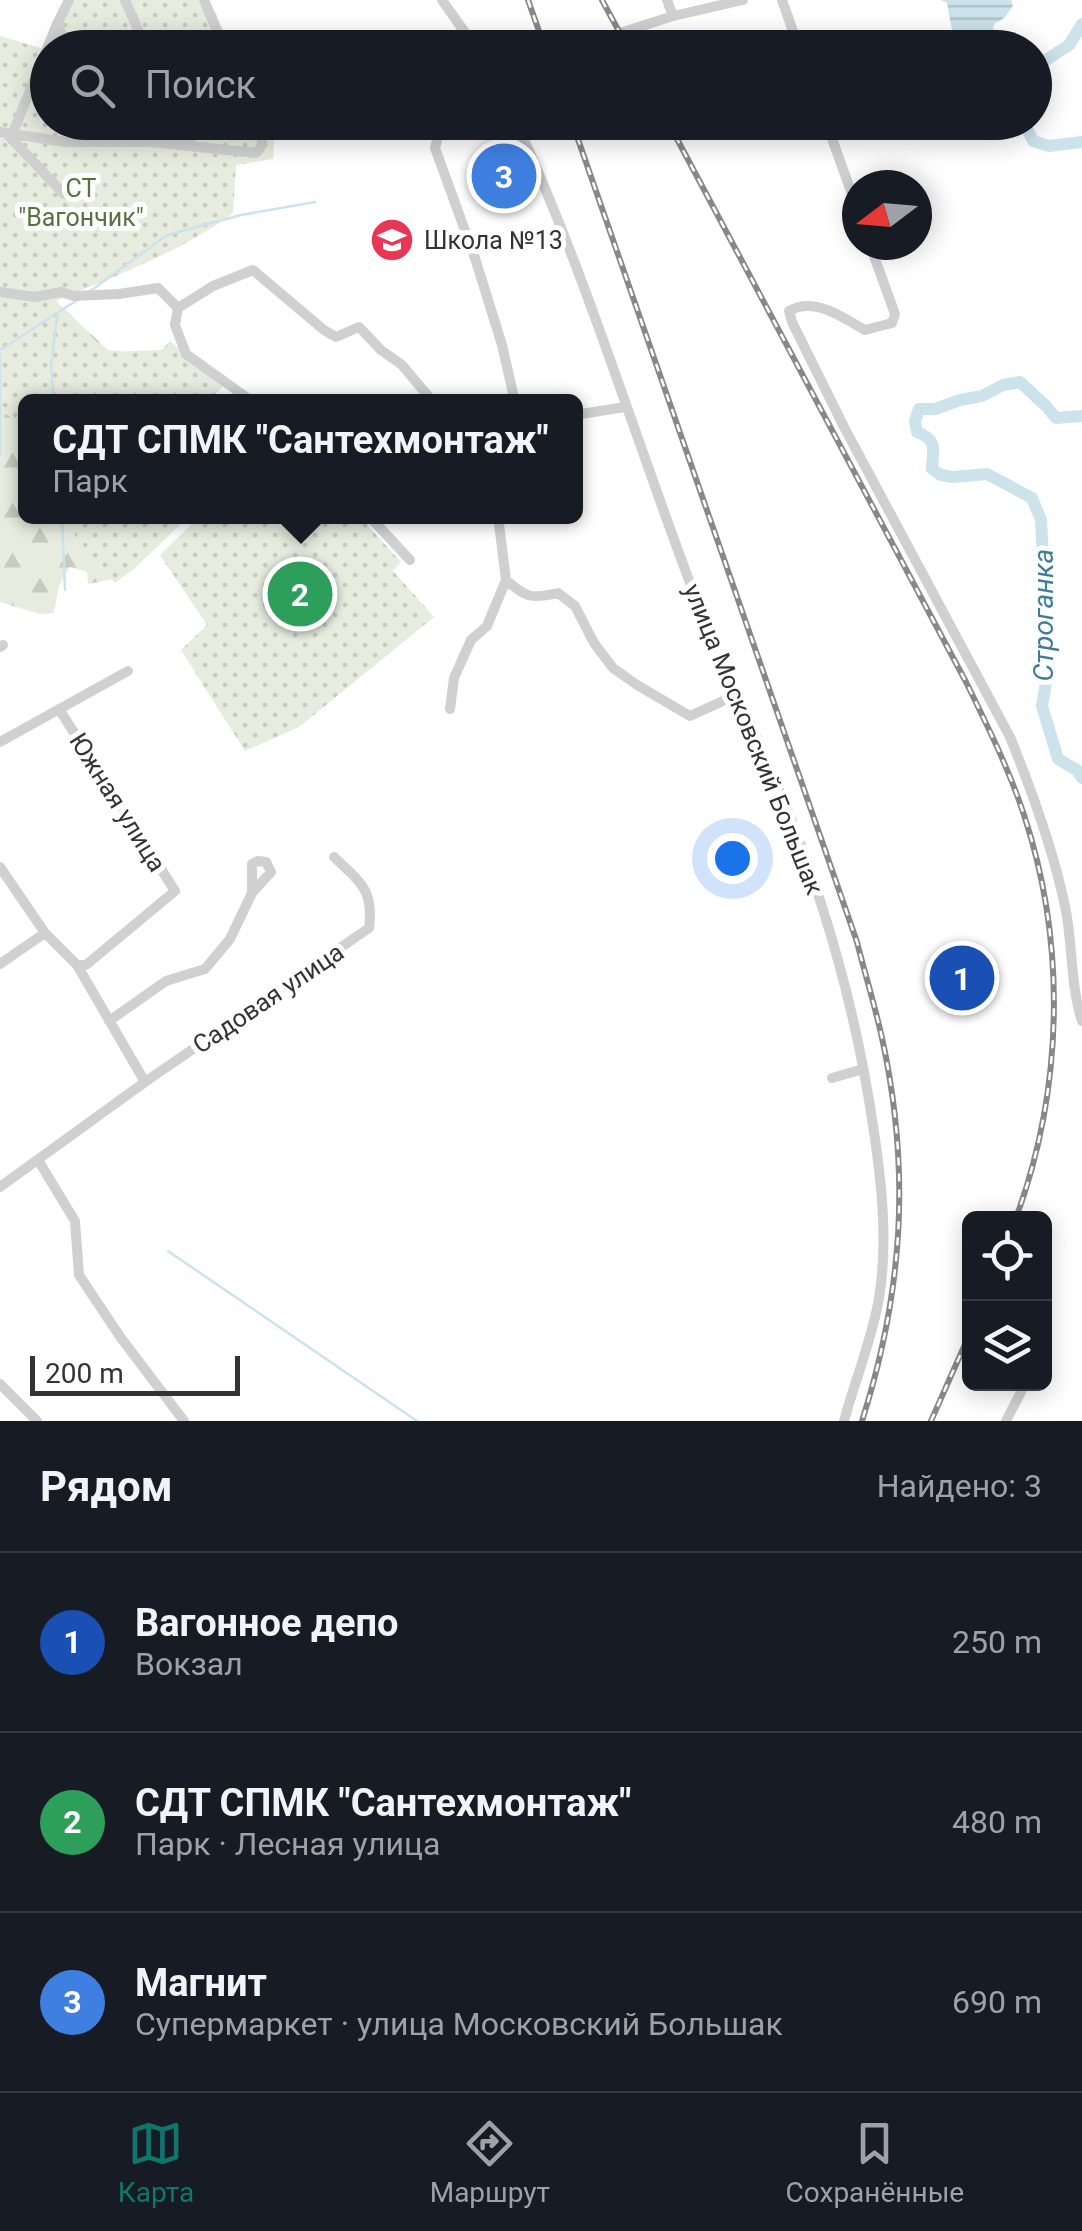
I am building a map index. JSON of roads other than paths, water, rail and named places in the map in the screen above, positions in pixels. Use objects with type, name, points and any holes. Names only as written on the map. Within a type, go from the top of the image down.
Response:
[{"type":"street","points":[[54,30],[68,0]]},
{"type":"street","points":[[124,0],[138,30]]},
{"type":"street","points":[[204,0],[216,30]]},
{"type":"street","points":[[442,0],[463,30]]},
{"type":"street","points":[[667,0],[673,16]]},
{"type":"street","points":[[629,30],[744,0]]},
{"type":"street","points":[[782,0],[793,30]]},
{"type":"street","points":[[57,24],[60,30]]},
{"type":"street","points":[[30,82],[6,133],[64,194]]},
{"type":"street","points":[[52,140],[256,153],[264,140]]},
{"type":"street","points":[[190,146],[191,140]]},
{"type":"street","points":[[437,140],[435,148],[475,258],[513,394]]},
{"type":"street","name":"улица Московский Большак","points":[[524,140],[561,223],[696,599],[785,804],[819,898],[844,988],[863,1069],[880,1176],[883,1235],[880,1296],[844,1421]]},
{"type":"street","points":[[832,140],[843,170]]},
{"type":"street","points":[[875,260],[895,314],[892,323],[868,331],[833,311],[798,306],[789,311],[798,338],[844,427],[1010,737],[1065,906],[1082,1021]]},
{"type":"street","points":[[242,394],[186,354],[175,325],[178,308],[214,286],[253,270],[336,337],[360,327],[402,365],[426,394]]},
{"type":"street","points":[[0,292],[35,298],[58,287],[74,296],[158,288],[178,308]]},
{"type":"street","points":[[583,414],[626,407]]},
{"type":"street","points":[[303,531],[312,524]]},
{"type":"street","points":[[376,524],[410,560]]},
{"type":"street","points":[[450,709],[454,678],[471,640],[488,626],[506,580],[499,524]]},
{"type":"street","points":[[506,580],[522,595],[537,598],[558,593],[575,606],[594,644],[613,668],[690,716],[736,695]]},
{"type":"street","points":[[0,742],[128,671]]},
{"type":"street","name":"Южная улица","points":[[59,709],[175,891],[82,968]]},
{"type":"street","name":"Садовая улица","points":[[0,1187],[368,928],[371,908],[364,885],[334,857]]},
{"type":"street","points":[[0,867],[45,933],[82,968],[145,1082]]},
{"type":"street","points":[[110,1020],[166,981],[205,969],[230,940],[252,893]]},
{"type":"street","points":[[0,964],[45,933]]},
{"type":"street","points":[[832,1078],[863,1069]]},
{"type":"street","points":[[38,1160],[74,1221],[79,1275],[184,1421]]},
{"type":"street","points":[[0,1384],[37,1421]]},
{"type":"street","points":[[1006,1421],[1021,1391]]},
{"type":"water","points":[[941,0],[1011,0],[1013,5],[995,23],[995,30],[952,30],[947,3]]},
{"type":"waterway","name":"Строганка","points":[[1052,56],[1069,45],[1082,24]]},
{"type":"waterway","name":"Строганка","points":[[1033,140],[1049,146],[1082,142]]},
{"type":"waterway","points":[[89,292],[167,235],[241,215],[315,202]]},
{"type":"waterway","points":[[0,350],[79,299]]},
{"type":"waterway","points":[[53,394],[51,368],[57,315]]},
{"type":"waterway","points":[[0,354],[0,455]]},
{"type":"waterway","name":"Строганка","points":[[1082,416],[1056,418],[1020,382],[935,409],[919,409],[915,421],[917,432],[931,442],[932,469],[941,475],[987,474],[1032,498],[1041,520],[1049,665],[1042,706],[1058,759],[1077,770],[1082,778]]},
{"type":"waterway","points":[[62,524],[65,590]]},
{"type":"waterway","points":[[168,1251],[417,1421]]},
{"type":"railway","points":[[528,0],[539,30]]},
{"type":"railway","points":[[602,0],[618,30]]},
{"type":"railway","points":[[578,140],[857,942],[882,1038],[897,1136],[898,1231],[886,1325],[862,1421]]},
{"type":"railway","points":[[678,140],[966,682],[1024,815],[1048,915],[1054,1017],[1043,1119],[1018,1211]]},
{"type":"railway","points":[[931,1421],[962,1351]]},
{"type":"place","name":"Магнит","points":[[504,176]]},
{"type":"place","name":"Школа №13","points":[[392,240]]},
{"type":"place","name":"СДТ СПМК \"Сантехмонтаж\"","points":[[300,594]]},
{"type":"place","name":"Вагонное депо","points":[[962,978]]},
{"type":"park label","name":"СТ \"Вагончик\"","points":[[81,202]]}]
